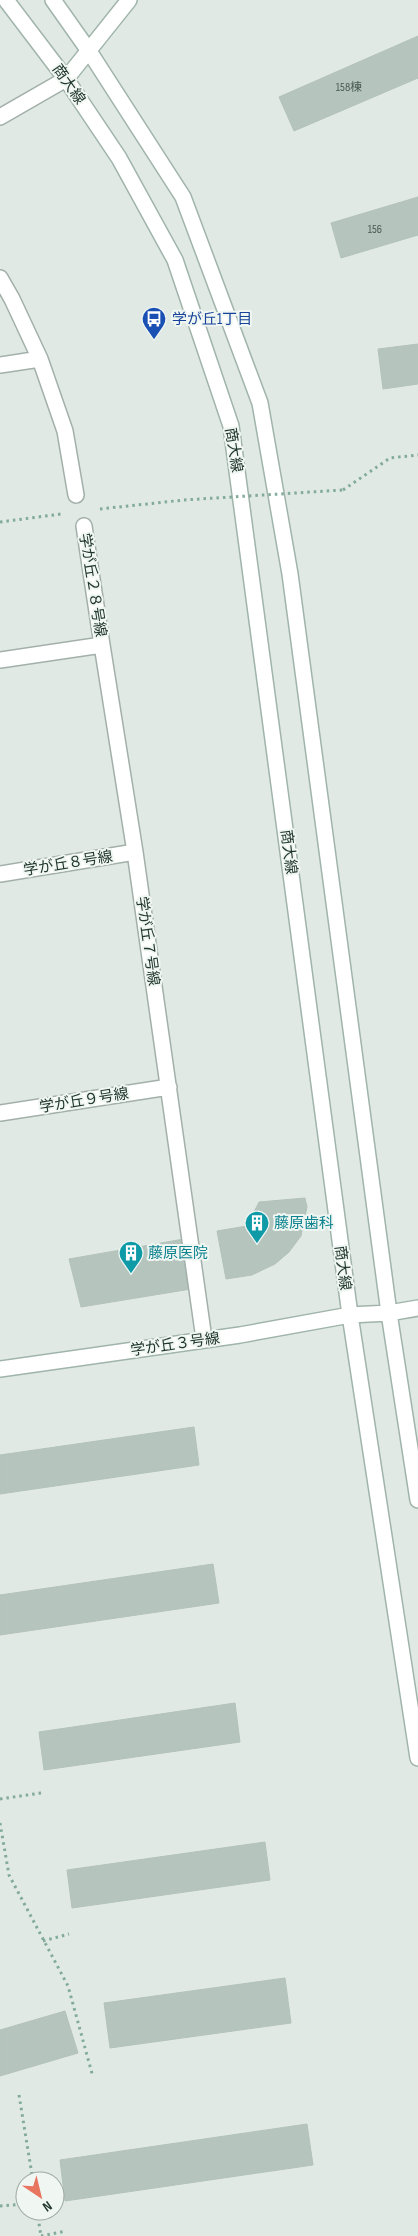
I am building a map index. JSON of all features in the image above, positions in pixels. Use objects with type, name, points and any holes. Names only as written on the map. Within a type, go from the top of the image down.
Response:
[{"type":"street","name":"商大線","points":[[6,0],[66,79],[120,158],[175,260],[231,426],[350,1315],[418,1758]]},
{"type":"street","points":[[53,0],[89,51],[183,197],[260,403],[290,574],[390,1313],[418,1500]]},
{"type":"street","points":[[0,118],[66,79],[129,0]]},
{"type":"street","points":[[0,278],[12,298],[40,359],[65,431],[76,494]]},
{"type":"street","points":[[0,366],[40,359]]},
{"type":"street","name":"学が丘２８号線","points":[[84,526],[102,645]]},
{"type":"street","points":[[0,660],[102,645]]},
{"type":"street","name":"学が丘７号線","points":[[102,645],[135,852],[204,1339]]},
{"type":"street","name":"学が丘８号線","points":[[0,874],[135,852]]},
{"type":"street","name":"学が丘９号線","points":[[0,1114],[169,1087]]},
{"type":"street","name":"学が丘３号線","points":[[0,1369],[350,1315],[390,1313],[418,1308]]},
{"type":"path","points":[[184,500],[343,490],[390,458],[418,455]]},
{"type":"path","points":[[0,1799],[41,1793]]},
{"type":"path","points":[[0,1823],[9,1875],[68,1986],[93,2078]]},
{"type":"path","points":[[44,1941],[69,1934]]},
{"type":"path","points":[[19,2094],[31,2171]]},
{"type":"path","points":[[0,2206],[15,2205]]},
{"type":"path","points":[[39,2221],[41,2236],[66,2231]]},
{"type":"building","points":[[418,36],[418,78],[294,131],[279,97]]},
{"type":"building","points":[[418,197],[418,235],[341,258],[331,223]]},
{"type":"building","points":[[418,344],[418,384],[383,389],[378,349]]},
{"type":"building","name":"藤原歯科","points":[[305,1198],[307,1207],[301,1236],[289,1252],[275,1264],[252,1275],[226,1279],[217,1231],[247,1226],[259,1202]]},
{"type":"building","name":"藤原医院","points":[[184,1239],[191,1289],[81,1307],[69,1259]]},
{"type":"building","points":[[194,1427],[199,1465],[0,1494],[0,1455]]},
{"type":"building","points":[[213,1564],[219,1603],[0,1635],[0,1595]]},
{"type":"building","points":[[235,1703],[240,1742],[44,1770],[39,1732]]},
{"type":"building","points":[[265,1842],[270,1880],[72,1908],[67,1870]]},
{"type":"building","points":[[285,1978],[291,2023],[110,2048],[104,2003]]},
{"type":"building","points":[[65,2011],[78,2053],[0,2076],[0,2030]]},
{"type":"building","points":[[307,2124],[313,2165],[65,2201],[65,2171],[61,2171],[60,2160]]},
{"type":"place","name":"学が丘1丁目","points":[[154,340]]},
{"type":"place","name":"藤原歯科","points":[[257,1244]]},
{"type":"place","name":"藤原医院","points":[[131,1274]]}]
